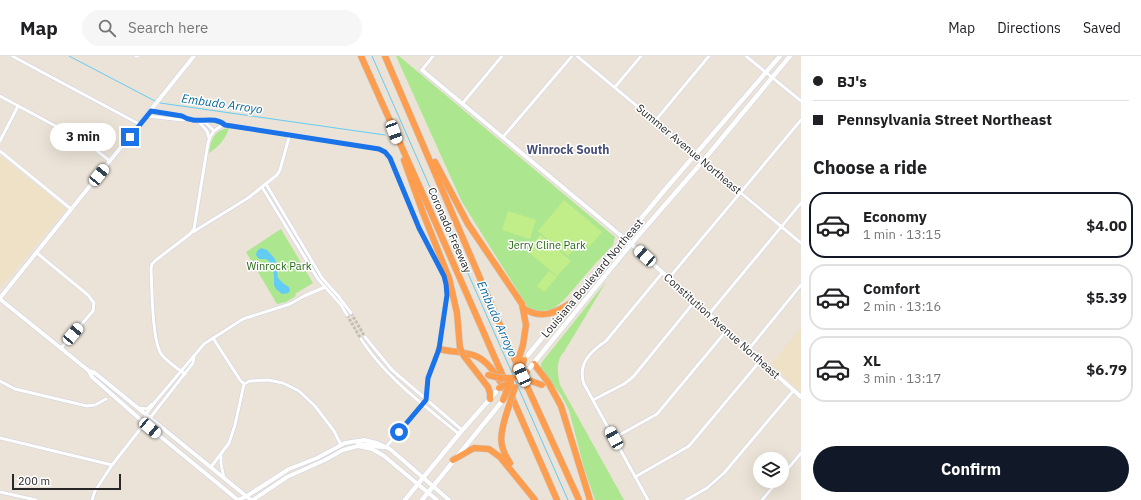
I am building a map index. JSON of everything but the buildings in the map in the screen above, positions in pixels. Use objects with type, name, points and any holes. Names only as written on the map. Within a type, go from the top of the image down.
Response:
[{"type":"highway","name":"Coronado Freeway","points":[[361,56],[557,500]]},
{"type":"highway","name":"Coronado Freeway","points":[[385,56],[515,360],[579,500]]},
{"type":"highway","points":[[389,119],[422,213],[449,278],[457,313],[460,348],[464,356],[490,390],[490,399]]},
{"type":"highway","points":[[419,134],[468,224],[519,298],[523,308],[526,325],[523,345],[515,370],[514,380],[501,432],[501,445],[503,452],[516,476]]},
{"type":"highway","points":[[523,308],[534,314],[545,315],[560,310],[572,302]]},
{"type":"highway","points":[[439,349],[472,354],[483,360],[494,373],[516,407]]},
{"type":"highway","points":[[502,402],[526,358]]},
{"type":"highway","points":[[533,364],[548,382],[563,411],[590,500]]},
{"type":"highway","points":[[474,369],[488,375],[514,380],[531,381],[542,385],[555,395]]},
{"type":"highway","points":[[497,390],[527,372]]},
{"type":"highway","points":[[453,460],[474,448],[479,447],[489,449],[500,457],[535,500]]},
{"type":"main road","name":"Louisiana Boulevard Northeast","points":[[515,370],[663,192],[780,56]]},
{"type":"main road","name":"Louisiana Boulevard Northeast","points":[[527,372],[631,244],[703,161],[790,56]]},
{"type":"main road","points":[[405,500],[460,432],[497,390]]},
{"type":"main road","points":[[422,500],[453,460],[502,402]]},
{"type":"street","points":[[12,56],[139,124]]},
{"type":"street","points":[[194,56],[0,298],[90,372],[95,373],[252,500],[287,477],[311,467],[354,445],[363,444],[380,448],[386,447],[426,400],[428,378],[439,349],[447,295],[446,284],[444,276],[419,228],[390,158],[385,152],[379,149],[225,125],[221,122],[207,119],[199,122]]},
{"type":"street","points":[[422,70],[433,56]]},
{"type":"street","points":[[462,104],[502,56]]},
{"type":"street","points":[[503,138],[572,56]]},
{"type":"street","name":"Summer Avenue Northeast","points":[[577,56],[801,243]]},
{"type":"street","points":[[615,87],[641,56]]},
{"type":"street","points":[[655,121],[709,56]]},
{"type":"street","points":[[746,56],[801,101]]},
{"type":"street","name":"Constitution Avenue Northeast","points":[[422,70],[631,244],[801,397]]},
{"type":"street","points":[[0,96],[86,143],[110,161]]},
{"type":"street","points":[[0,141],[18,106]]},
{"type":"street","points":[[151,111],[182,116],[186,119],[206,123],[214,131]]},
{"type":"street","points":[[147,116],[182,120],[186,119]]},
{"type":"street","points":[[669,278],[801,120]]},
{"type":"street","points":[[190,234],[195,227],[209,139],[207,130],[199,122]]},
{"type":"street","points":[[209,139],[214,131],[225,125]]},
{"type":"street","points":[[185,374],[162,354],[158,348],[155,333],[151,269],[152,264],[190,234],[248,198],[278,174],[290,134]]},
{"type":"street","points":[[0,151],[71,209]]},
{"type":"street","points":[[266,184],[322,278],[337,298],[347,315]]},
{"type":"street","points":[[262,187],[307,262],[325,287],[351,313]]},
{"type":"street","points":[[709,314],[801,203]]},
{"type":"street","points":[[37,253],[88,295],[94,303],[92,311],[61,348]]},
{"type":"street","points":[[648,500],[584,384],[582,370],[585,361],[597,347],[606,341],[663,272]]},
{"type":"street","points":[[748,350],[801,285]]},
{"type":"street","points":[[138,408],[146,409],[155,402],[189,360],[194,357],[204,344],[213,338],[243,319],[290,304],[325,287]]},
{"type":"street","points":[[594,400],[629,381],[695,301]]},
{"type":"street","points":[[614,438],[657,414],[727,330]]},
{"type":"street","points":[[366,337],[392,370],[460,432]]},
{"type":"street","points":[[213,338],[244,384]]},
{"type":"street","points":[[361,339],[388,374],[423,404],[460,432]]},
{"type":"street","points":[[148,416],[193,364],[194,357]]},
{"type":"street","points":[[635,477],[689,446],[760,360]]},
{"type":"street","points":[[90,372],[92,377],[144,423],[238,500],[247,496],[282,473],[350,441],[364,440],[386,447],[449,500]]},
{"type":"street","points":[[0,380],[7,386],[17,390],[86,406],[97,404],[106,399]]},
{"type":"street","points":[[211,467],[229,443],[244,384],[250,381],[268,380],[283,383],[299,391],[315,406],[334,431],[341,445]]},
{"type":"street","points":[[686,500],[708,488],[724,472],[794,390]]},
{"type":"street","points":[[92,500],[95,491],[112,465],[144,423],[155,402]]},
{"type":"street","points":[[0,438],[112,465]]},
{"type":"street","points":[[350,447],[362,446],[380,453],[437,500]]},
{"type":"street","points":[[789,468],[801,453]]},
{"type":"street","points":[[222,454],[220,464],[224,478]]},
{"type":"street","points":[[308,461],[311,467]]},
{"type":"street","points":[[762,500],[772,488]]},
{"type":"street","points":[[0,492],[36,500]]},
{"type":"shaded area","points":[[0,156],[66,209],[0,288]]},
{"type":"shaded area","points":[[801,328],[801,392],[771,364]]},
{"type":"green space","name":"Jerry Cline Park","points":[[396,56],[399,56],[615,237],[613,245],[564,300],[553,309],[539,312],[529,309],[462,202]]},
{"type":"green space","points":[[229,128],[226,136],[216,148],[209,153],[214,136],[220,131]]},
{"type":"green space","points":[[564,200],[602,232],[589,247],[581,241],[568,256],[538,231]]},
{"type":"green space","points":[[508,211],[536,220],[530,239],[502,230]]},
{"type":"green space","name":"Winrock Park","points":[[281,229],[313,283],[295,294],[296,296],[286,302],[277,304],[246,252]]},
{"type":"green space","points":[[540,235],[571,261],[557,276],[527,251]]},
{"type":"green space","points":[[549,271],[557,277],[544,292],[537,286]]},
{"type":"green space","points":[[606,282],[559,359],[558,372],[560,385],[624,500],[595,500],[584,468],[569,410],[561,395],[540,368],[542,362]]},
{"type":"water","points":[[261,248],[267,250],[275,259],[278,278],[289,287],[290,291],[288,293],[282,294],[276,289],[270,262],[266,259],[259,259],[256,255],[257,251]]},
{"type":"waterway","name":"Embudo Arroyo","points":[[69,56],[155,101]]},
{"type":"waterway","name":"Embudo Arroyo","points":[[372,56],[513,375]]},
{"type":"waterway","name":"Embudo Arroyo","points":[[160,103],[385,135]]},
{"type":"waterway","name":"Embudo Arroyo","points":[[515,380],[568,500]]},
{"type":"tunnel","points":[[351,313],[365,337]]},
{"type":"tunnel","points":[[347,315],[361,339]]},
{"type":"district","name":"Winrock South","points":[[568,150]]},
{"type":"route","points":[[130,137],[151,111],[182,116],[186,119],[199,122],[207,119],[221,122],[225,125],[379,149],[385,152],[390,158],[419,228],[444,276],[447,295],[439,349],[430,370],[426,400],[399,432]]}]
